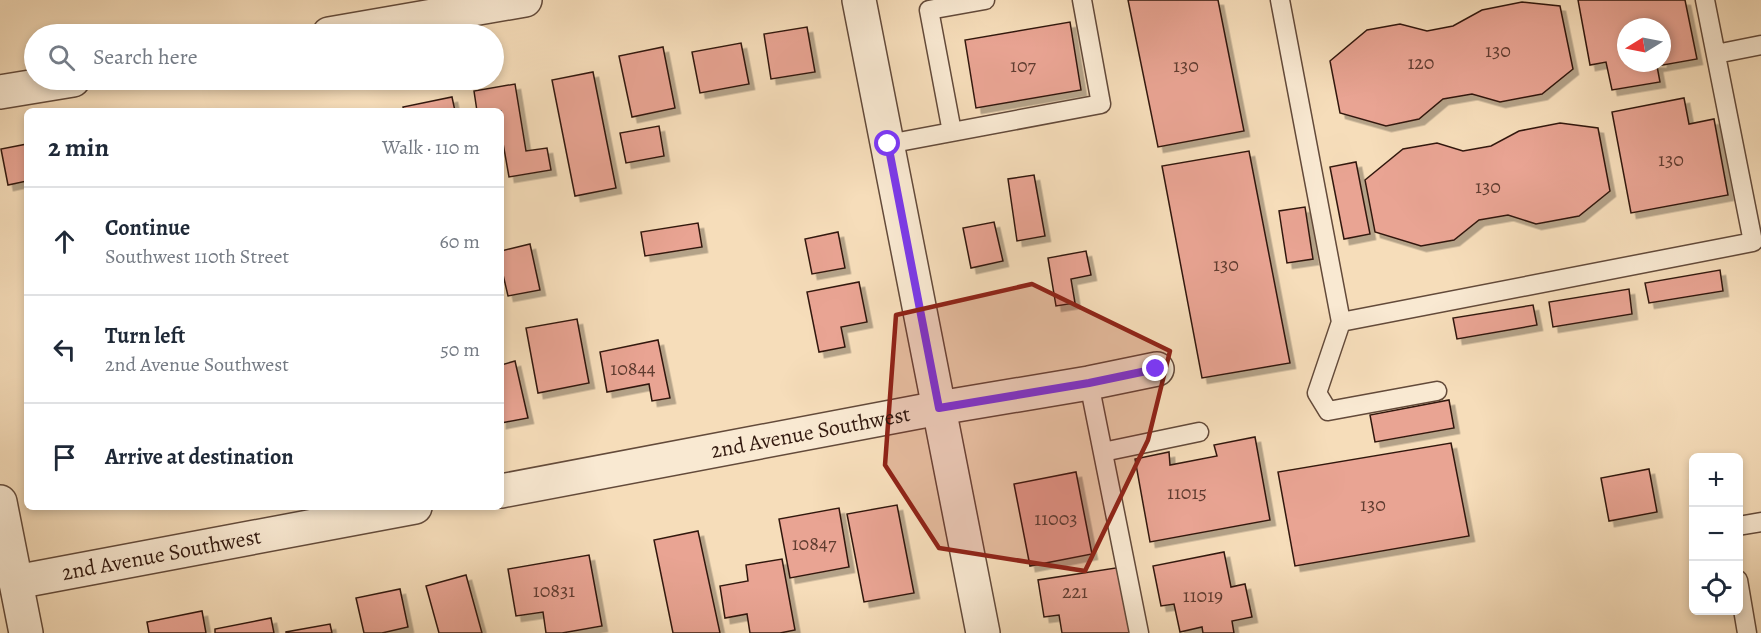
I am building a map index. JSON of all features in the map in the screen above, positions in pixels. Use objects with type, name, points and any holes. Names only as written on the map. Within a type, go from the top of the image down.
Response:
[{"type":"street","points":[[387,24],[525,0]]},
{"type":"street","points":[[859,0],[983,633]]},
{"type":"street","points":[[0,92],[24,88]]},
{"type":"street","name":"2nd Avenue Southwest","points":[[504,490],[1156,369]]},
{"type":"street","points":[[0,501],[27,633]]},
{"type":"street","name":"2nd Avenue Southwest","points":[[16,582],[399,510]]},
{"type":"lane","points":[[952,132],[929,10],[985,0]]},
{"type":"lane","points":[[888,144],[1101,104],[1082,0]]},
{"type":"lane","points":[[1280,0],[1341,322],[1317,393],[1328,411],[1437,391]]},
{"type":"lane","points":[[1341,322],[1753,242],[1705,0]]},
{"type":"lane","points":[[1716,54],[1761,45]]},
{"type":"lane","points":[[1089,383],[1138,633]]},
{"type":"lane","points":[[1103,452],[1199,432]]},
{"type":"lane","points":[[1743,525],[1761,522]]},
{"type":"lane","points":[[1743,609],[1747,633]]},
{"type":"highlighted area","points":[[1032,284],[1170,351],[1148,440],[1085,571],[939,548],[885,465],[896,315]]},
{"type":"building","points":[[1128,0],[1218,0],[1244,131],[1158,147]]},
{"type":"building","points":[[1578,0],[1685,0],[1697,59],[1671,64],[1671,18],[1617,18],[1617,72],[1658,72],[1660,82],[1612,90],[1606,62],[1590,65]]},
{"type":"building","points":[[1522,2],[1560,6],[1573,69],[1542,94],[1500,102],[1472,94],[1443,99],[1419,119],[1386,126],[1340,113],[1330,61],[1367,30],[1400,24],[1427,31],[1453,26],[1482,10]]},
{"type":"building","points":[[1070,22],[1081,90],[976,108],[965,40]]},
{"type":"building","points":[[807,27],[815,72],[771,79],[764,34]]},
{"type":"building","points":[[741,43],[749,84],[700,93],[692,52]]},
{"type":"building","points":[[663,47],[675,108],[632,117],[619,56]]},
{"type":"building","points":[[593,72],[616,188],[575,196],[552,80]]},
{"type":"building","points":[[515,84],[526,151],[547,148],[551,170],[509,177],[504,149],[504,108],[477,108],[474,91],[504,90],[504,86]]},
{"type":"building","points":[[452,97],[454,108],[403,108]]},
{"type":"building","points":[[1684,98],[1689,124],[1714,119],[1728,195],[1631,213],[1612,112]]},
{"type":"building","points":[[1560,123],[1598,128],[1610,191],[1579,216],[1536,224],[1508,215],[1479,220],[1454,240],[1421,246],[1375,232],[1365,180],[1403,149],[1437,143],[1463,151],[1491,146],[1519,131]]},
{"type":"building","points":[[659,126],[664,156],[626,163],[620,133]]},
{"type":"building","points":[[24,145],[24,182],[8,185],[1,149]]},
{"type":"building","points":[[1249,151],[1290,363],[1202,378],[1162,166]]},
{"type":"building","points":[[1356,162],[1370,234],[1344,239],[1330,167]]},
{"type":"building","points":[[1034,175],[1045,236],[1017,241],[1008,179]]},
{"type":"building","points":[[1305,207],[1313,259],[1287,263],[1279,211]]},
{"type":"building","points":[[994,222],[1003,261],[971,268],[963,228]]},
{"type":"building","points":[[698,223],[702,247],[645,256],[641,232]]},
{"type":"building","points":[[838,232],[845,268],[812,274],[805,239]]},
{"type":"building","points":[[530,244],[540,290],[508,296],[504,279],[504,250]]},
{"type":"building","points":[[1086,251],[1091,275],[1071,279],[1075,303],[1056,306],[1048,258]]},
{"type":"building","points":[[1720,270],[1723,291],[1649,303],[1645,283]]},
{"type":"building","points":[[859,282],[867,322],[841,327],[845,347],[819,352],[807,292]]},
{"type":"building","points":[[1629,289],[1632,314],[1553,327],[1549,302]]},
{"type":"building","points":[[1533,305],[1537,325],[1457,339],[1453,318]]},
{"type":"building","points":[[577,319],[589,383],[538,393],[526,328]]},
{"type":"building","points":[[658,340],[670,398],[652,401],[649,384],[607,392],[600,352]]},
{"type":"building","points":[[515,361],[528,418],[504,422],[504,364]]},
{"type":"building","points":[[1449,400],[1454,428],[1375,442],[1370,415]]},
{"type":"building","points":[[1255,437],[1270,520],[1150,542],[1135,459],[1169,452],[1170,465],[1217,456],[1214,445]]},
{"type":"building","points":[[1451,443],[1469,536],[1295,566],[1278,472]]},
{"type":"building","points":[[1649,469],[1657,512],[1609,521],[1601,478]]},
{"type":"building","points":[[1076,472],[1092,554],[1030,566],[1014,484]]},
{"type":"building","points":[[897,505],[914,593],[864,602],[847,514]]},
{"type":"building","points":[[839,508],[849,567],[790,578],[779,519]]},
{"type":"building","points":[[698,531],[720,633],[673,633],[654,540]]},
{"type":"building","points":[[1224,552],[1231,587],[1245,584],[1252,617],[1232,621],[1234,633],[1203,633],[1202,627],[1180,632],[1174,604],[1161,606],[1153,566]]},
{"type":"building","points":[[589,555],[602,626],[562,633],[546,633],[543,612],[516,616],[508,569]]},
{"type":"building","points":[[782,559],[795,630],[780,633],[750,633],[747,614],[725,618],[720,586],[748,581],[746,565]]},
{"type":"building","points":[[1122,567],[1132,633],[1062,633],[1059,615],[1044,617],[1038,580]]},
{"type":"building","points":[[466,575],[482,633],[439,633],[426,586]]},
{"type":"building","points":[[400,589],[408,627],[382,633],[364,633],[356,598]]},
{"type":"building","points":[[202,611],[206,633],[149,633],[147,622]]},
{"type":"building","points":[[271,618],[274,633],[215,633],[215,629]]},
{"type":"building","points":[[330,624],[332,633],[286,633],[286,632]]},
{"type":"route","points":[[888,144],[939,408],[1089,383],[1156,369]]}]
